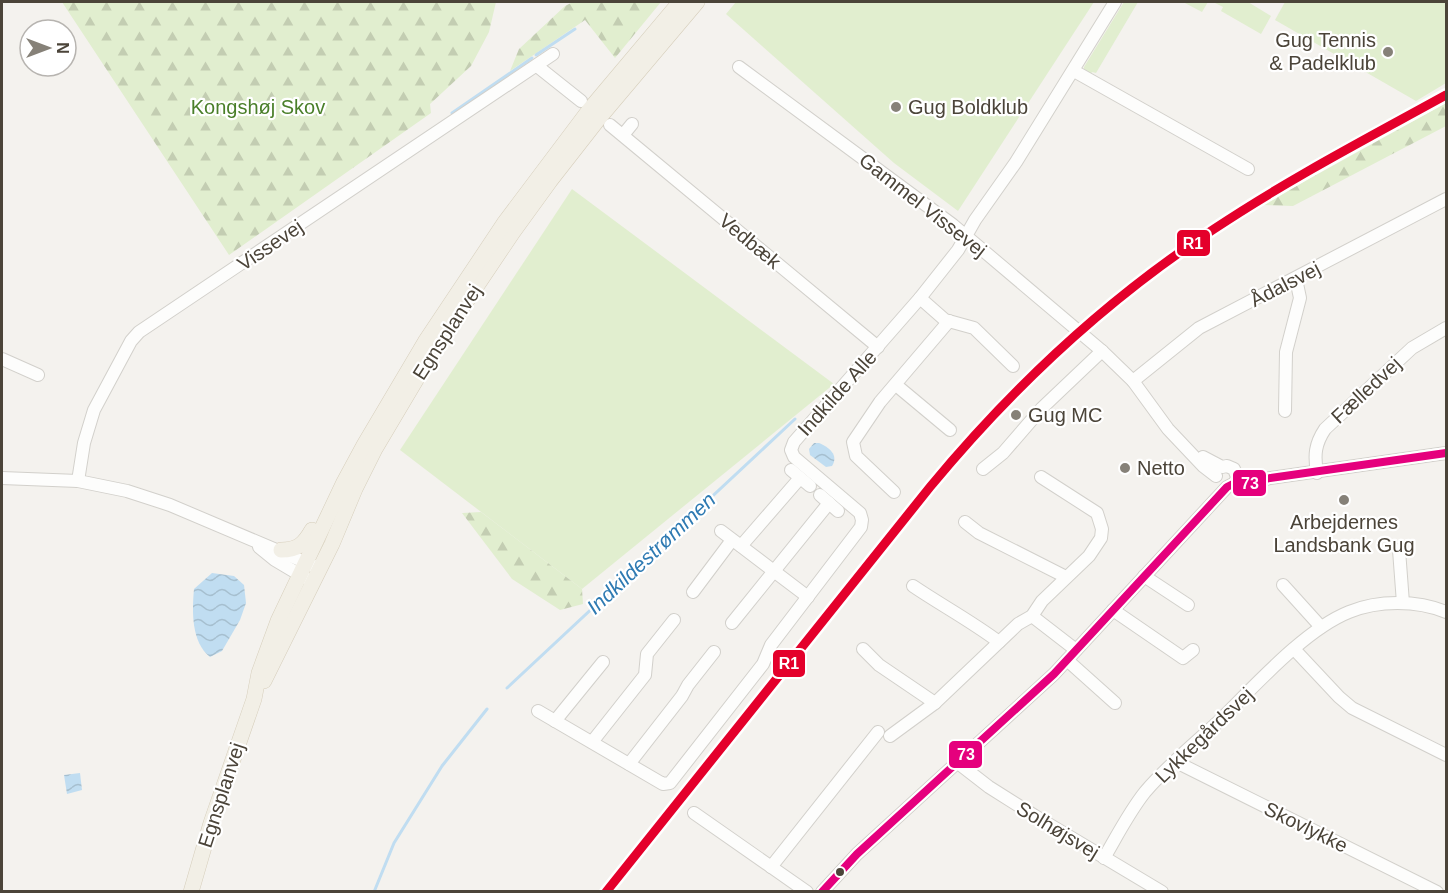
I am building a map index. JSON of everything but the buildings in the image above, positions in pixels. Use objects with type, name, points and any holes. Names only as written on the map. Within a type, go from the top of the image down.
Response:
[{"type":"main road","name":"Egnsplanvej","points":[[254,699],[276,659],[344,482],[424,342],[499,231],[590,109],[680,2]]},
{"type":"main road","name":"Egnsplanvej","points":[[191,891],[211,822],[254,699],[259,673],[268,647],[375,449],[435,348],[550,181],[600,117],[697,2]]},
{"type":"main road","points":[[281,550],[295,549],[305,542],[344,482]]},
{"type":"street","name":"Indkilde Alle","points":[[538,711],[663,784],[670,783],[763,664],[771,645],[861,527],[860,513],[794,457],[791,450],[794,442],[920,298],[958,250],[975,220],[1017,162],[1116,2]]},
{"type":"street","name":"Vissevej","points":[[78,481],[84,443],[94,410],[131,342],[139,332],[553,54]]},
{"type":"street","points":[[537,66],[581,102]]},
{"type":"street","name":"Gammel Vissevej","points":[[739,67],[966,236],[1102,351],[1133,381],[1168,429],[1190,453],[1226,478],[1270,478],[1317,473],[1446,453]]},
{"type":"street","points":[[1074,71],[1248,169]]},
{"type":"street","points":[[622,135],[632,124]]},
{"type":"street","name":"Vedbæk","points":[[610,125],[878,347]]},
{"type":"street","name":"Ådalsvej","points":[[1133,381],[1199,328],[1446,199]]},
{"type":"street","points":[[1285,411],[1286,352],[1300,298],[1296,279]]},
{"type":"street","points":[[920,298],[937,315],[974,328],[1013,366]]},
{"type":"street","name":"Indkilde Alle","points":[[894,492],[856,456],[853,442],[880,402],[949,321]]},
{"type":"street","name":"Fælledvej","points":[[1317,473],[1314,455],[1319,438],[1325,429],[1412,348],[1446,328]]},
{"type":"street","points":[[983,469],[1003,453],[1042,408],[1102,351]]},
{"type":"street","points":[[2,359],[38,375]]},
{"type":"street","name":"Indkilde Alle","points":[[896,385],[950,430]]},
{"type":"street","points":[[771,867],[884,734],[935,703],[1018,624],[1032,616],[1042,601],[1089,556],[1101,538],[1101,520],[1097,513],[1041,477]]},
{"type":"street","points":[[2,478],[78,481],[148,497],[254,542],[281,550],[308,573]]},
{"type":"street","points":[[693,592],[800,478]]},
{"type":"street","points":[[822,891],[857,854],[1004,722],[1067,660],[1205,509],[1226,478]]},
{"type":"street","points":[[732,623],[829,503]]},
{"type":"street","points":[[965,522],[979,533],[1066,578]]},
{"type":"street","points":[[722,531],[808,597]]},
{"type":"street","points":[[254,542],[275,560],[308,573]]},
{"type":"street","points":[[1400,550],[1403,603]]},
{"type":"street","points":[[1144,576],[1188,605]]},
{"type":"street","points":[[1283,585],[1321,627]]},
{"type":"street","points":[[913,586],[947,609],[971,621],[999,642]]},
{"type":"street","name":"Lykkegårdsvej","points":[[1104,858],[1143,796],[1176,762],[1321,627],[1348,612],[1365,606],[1403,603],[1446,612]]},
{"type":"street","points":[[1113,610],[1179,662],[1193,650]]},
{"type":"street","points":[[1032,616],[1076,650]]},
{"type":"street","points":[[592,742],[645,675],[647,654],[674,620]]},
{"type":"street","points":[[863,649],[879,665],[935,703]]},
{"type":"street","points":[[1294,650],[1352,708],[1446,756]]},
{"type":"street","points":[[629,764],[714,652]]},
{"type":"street","points":[[1067,660],[1115,704]]},
{"type":"street","points":[[555,721],[603,662]]},
{"type":"street","name":"Skovlykke","points":[[1176,762],[1437,891]]},
{"type":"street","name":"Solhøjsvej","points":[[958,763],[989,787],[1162,891]]},
{"type":"street","points":[[694,813],[807,891]]},
{"type":"green space","name":"Kongshøj Skov","points":[[62,2],[496,2],[489,32],[471,66],[430,104],[431,113],[229,255],[78,26],[78,18],[73,18]]},
{"type":"green space","points":[[573,2],[661,2],[615,58],[585,20],[510,71],[519,49],[565,6]]},
{"type":"green space","points":[[736,2],[1094,2],[958,211],[894,163],[726,14]]},
{"type":"green space","points":[[1124,2],[1138,2],[1096,73],[1092,72],[1090,75],[1084,71],[1084,67]]},
{"type":"green space","points":[[1183,2],[1208,2],[1202,12]]},
{"type":"green space","points":[[1213,2],[1248,2],[1271,16],[1261,34],[1221,11],[1223,7]]},
{"type":"green space","name":"Gug Tennis & Padelklub","points":[[1285,2],[1446,2],[1446,83],[1416,101],[1275,20]]},
{"type":"green space","points":[[1446,103],[1446,126],[1293,206],[1262,205]]},
{"type":"green space","points":[[572,189],[834,384],[582,589],[400,450]]},
{"type":"green space","points":[[481,512],[582,589],[583,604],[560,610],[512,579],[462,513]]},
{"type":"water","points":[[814,443],[819,443],[834,455],[832,466],[826,467],[810,455],[809,449]]},
{"type":"water","points":[[212,573],[234,576],[244,585],[246,603],[240,620],[222,651],[210,657],[204,651],[196,635],[193,607],[194,589]]},
{"type":"water","points":[[80,773],[82,790],[67,794],[64,775]]},
{"type":"waterway","points":[[536,55],[575,29]]},
{"type":"waterway","points":[[452,113],[532,58]]},
{"type":"waterway","name":"Indkildestrømmen","points":[[507,688],[795,419]]},
{"type":"waterway","name":"Indkildestrømmen","points":[[374,892],[394,843],[442,766],[487,709]]},
{"type":"transit line","name":"R1","points":[[606,892],[930,487],[961,450],[1028,380],[1099,315],[1174,256],[1300,176],[1446,95]]},
{"type":"transit line","name":"73","points":[[822,892],[857,854],[1054,674],[1227,487],[1235,483],[1251,483],[1270,478],[1446,453]]},
{"type":"place","name":"Gug Tennis & Padelklub","points":[[1388,52]]},
{"type":"place","name":"Gug Boldklub","points":[[896,107]]},
{"type":"place","name":"Gug MC","points":[[1016,415]]},
{"type":"place","name":"Netto","points":[[1125,468]]},
{"type":"place","name":"Arbejdernes Landsbank Gug","points":[[1344,500]]}]
